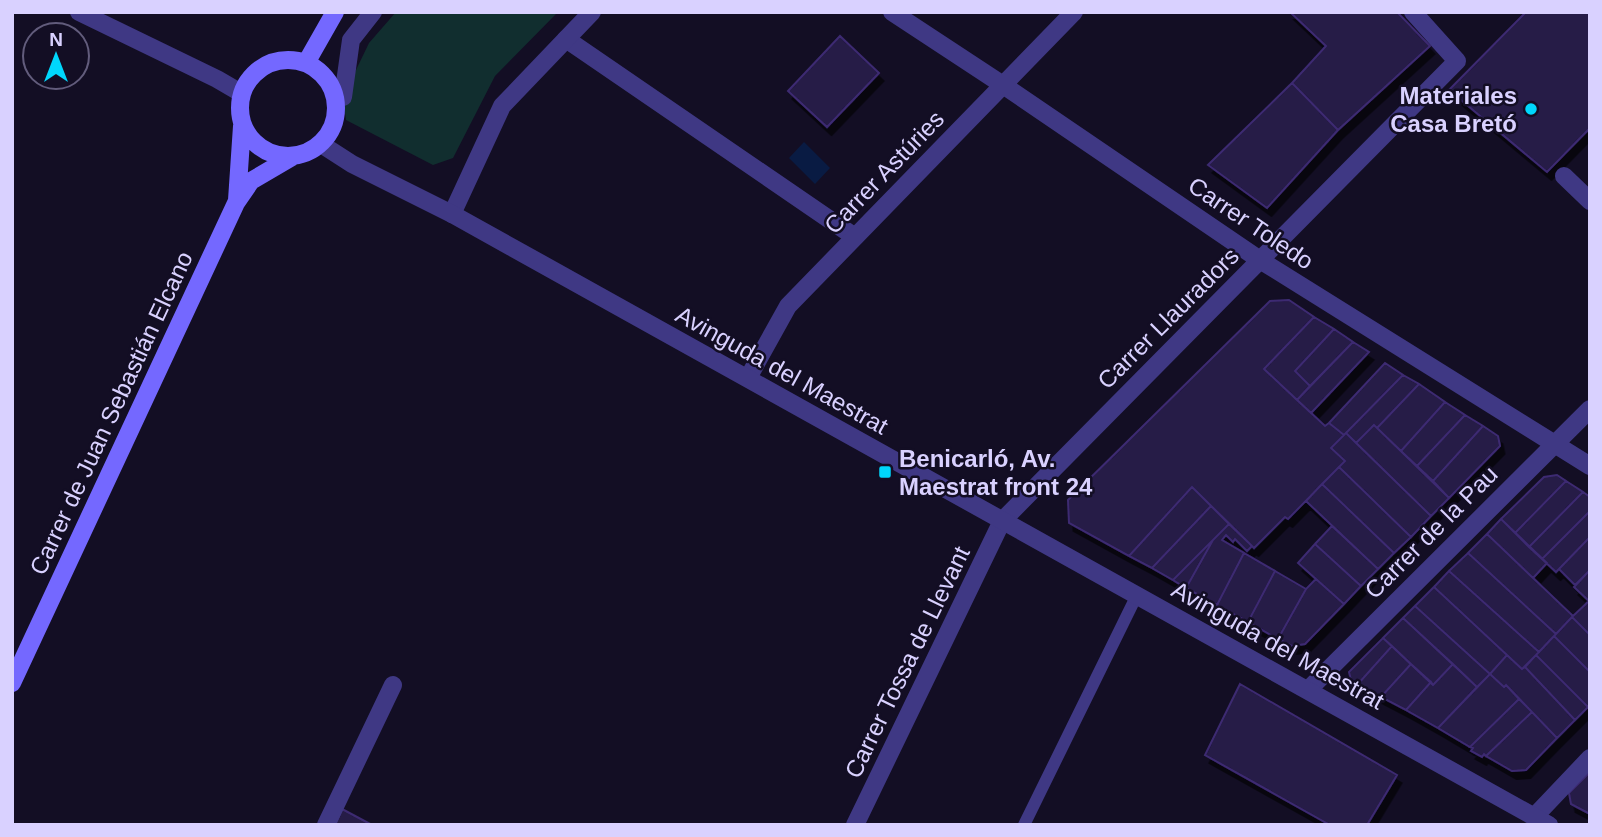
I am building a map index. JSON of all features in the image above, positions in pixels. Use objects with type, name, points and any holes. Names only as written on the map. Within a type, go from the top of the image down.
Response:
[{"type":"main road","points":[[306,63],[335,12]]},
{"type":"main road","points":[[290,60],[306,63],[320,72],[330,84],[336,100],[336,116],[331,131],[321,144],[308,153],[292,157],[276,156],[250,139],[242,125],[239,109],[241,93],[249,79],[260,68],[290,60]]},
{"type":"main road","name":"Carrer de Juan Sebastián Elcano","points":[[236,203],[242,125]]},
{"type":"main road","name":"Carrer de Juan Sebastián Elcano","points":[[12,682],[236,203],[251,181],[292,157]]},
{"type":"street","points":[[79,12],[241,93]]},
{"type":"street","points":[[344,97],[351,40],[373,12]]},
{"type":"street","points":[[452,214],[502,106],[592,12]]},
{"type":"street","name":"Carrer Toledo","points":[[892,12],[1260,260],[1590,466]]},
{"type":"street","name":"Carrer Astúries","points":[[748,378],[788,306],[1074,12]]},
{"type":"street","name":"Carrer Llauradors","points":[[1002,521],[1457,61],[1413,12]]},
{"type":"street","points":[[566,39],[855,237]]},
{"type":"street","name":"Avinguda del Maestrat","points":[[321,144],[352,164],[452,214],[1542,820]]},
{"type":"street","points":[[1564,176],[1590,201]]},
{"type":"street","name":"Carrer de la Pau","points":[[1308,690],[1590,409]]},
{"type":"street","name":"Carrer Tossa de Llevant","points":[[855,825],[1002,521]]},
{"type":"street","points":[[326,825],[393,685]]},
{"type":"street","points":[[1542,820],[1590,758]]},
{"type":"lane","points":[[1024,825],[1137,595]]},
{"type":"green space","points":[[396,12],[558,12],[495,76],[453,158],[433,165],[346,120],[343,97],[369,43]]},
{"type":"water","points":[[804,142],[830,168],[815,184],[789,158]]},
{"type":"building","points":[[1290,12],[1397,12],[1430,46],[1338,130],[1292,83],[1326,46]]},
{"type":"building","name":"Materiales Casa Bretó","points":[[1526,12],[1590,12],[1590,128],[1547,172],[1449,90]]},
{"type":"building","points":[[840,36],[879,73],[827,127],[788,91]]},
{"type":"building","points":[[1292,83],[1338,130],[1267,208],[1208,165]]},
{"type":"building","points":[[1289,300],[1314,317],[1264,369],[1325,426],[1329,423],[1344,435],[1331,448],[1345,461],[1288,519],[1285,517],[1254,548],[1192,487],[1129,556],[1069,523],[1068,500],[1270,301]]},
{"type":"building","points":[[1314,317],[1334,329],[1295,371],[1310,386],[1297,400],[1264,369]]},
{"type":"building","points":[[1334,329],[1353,342],[1310,386],[1295,371]]},
{"type":"building","points":[[1353,342],[1369,352],[1311,413],[1297,400]]},
{"type":"building","points":[[1385,363],[1403,375],[1344,435],[1329,423]]},
{"type":"building","points":[[1403,375],[1419,384],[1377,428],[1374,425],[1356,443],[1346,433]]},
{"type":"building","points":[[1419,384],[1445,402],[1401,451],[1377,428]]},
{"type":"building","points":[[1445,402],[1465,415],[1417,466],[1401,451]]},
{"type":"building","points":[[1465,415],[1483,426],[1433,481],[1417,466]]},
{"type":"building","points":[[1374,425],[1449,498],[1431,516],[1356,443]]},
{"type":"building","points":[[1483,426],[1498,436],[1500,446],[1449,498],[1433,481]]},
{"type":"building","points":[[1346,433],[1431,516],[1411,537],[1339,467],[1345,461],[1331,448]]},
{"type":"building","points":[[1339,467],[1411,537],[1394,553],[1322,484]]},
{"type":"building","points":[[1557,475],[1566,481],[1515,533],[1501,519],[1544,477]]},
{"type":"building","points":[[1566,481],[1583,492],[1529,547],[1515,533]]},
{"type":"building","points":[[1322,484],[1394,553],[1378,569],[1306,501]]},
{"type":"building","points":[[1192,487],[1211,506],[1152,568],[1129,556]]},
{"type":"building","points":[[1583,492],[1590,497],[1590,511],[1542,559],[1529,547]]},
{"type":"building","points":[[1211,506],[1229,524],[1173,580],[1152,568]]},
{"type":"building","points":[[1590,511],[1590,537],[1556,572],[1542,559]]},
{"type":"building","points":[[1501,519],[1547,563],[1533,578],[1487,534]]},
{"type":"building","points":[[1229,524],[1252,546],[1247,551],[1235,539],[1233,542],[1226,535],[1222,540],[1244,553],[1217,605],[1186,588],[1213,540]]},
{"type":"building","points":[[1332,526],[1378,569],[1361,586],[1315,544]]},
{"type":"building","points":[[1487,534],[1573,616],[1556,634],[1468,553]]},
{"type":"building","points":[[1590,537],[1590,570],[1575,585],[1559,569]]},
{"type":"building","points":[[1213,540],[1186,588],[1173,580]]},
{"type":"building","points":[[1315,544],[1361,586],[1344,604],[1298,563]]},
{"type":"building","points":[[1244,553],[1275,571],[1248,622],[1217,605]]},
{"type":"building","points":[[1468,553],[1556,634],[1539,652],[1449,571]]},
{"type":"building","points":[[1590,570],[1590,600],[1589,601],[1574,587]]},
{"type":"building","points":[[1275,571],[1306,589],[1278,639],[1248,622]]},
{"type":"building","points":[[1449,571],[1539,652],[1522,669],[1434,587]]},
{"type":"building","points":[[1316,579],[1344,604],[1305,644],[1292,646],[1278,639],[1306,589]]},
{"type":"building","points":[[1434,587],[1507,655],[1490,674],[1415,606]]},
{"type":"building","points":[[1590,602],[1590,635],[1572,617]]},
{"type":"building","points":[[1415,606],[1490,674],[1477,687],[1403,618]]},
{"type":"building","points":[[1572,617],[1590,635],[1590,672],[1554,636]]},
{"type":"building","points":[[1403,618],[1453,664],[1433,685],[1383,638]]},
{"type":"building","points":[[1554,636],[1590,672],[1588,707],[1536,655]]},
{"type":"building","points":[[1383,638],[1392,646],[1358,684],[1351,680],[1349,672]]},
{"type":"building","points":[[1392,646],[1411,664],[1381,697],[1358,684]]},
{"type":"building","points":[[1507,655],[1522,669],[1525,667],[1575,720],[1557,738],[1506,685],[1504,687],[1490,674]]},
{"type":"building","points":[[1536,655],[1588,707],[1575,720],[1525,667]]},
{"type":"building","points":[[1411,664],[1431,682],[1406,710],[1381,697]]},
{"type":"building","points":[[1453,664],[1477,687],[1438,728],[1406,710],[1431,682],[1433,685]]},
{"type":"building","points":[[1490,674],[1504,687],[1506,685],[1519,699],[1470,747],[1438,728]]},
{"type":"building","points":[[1240,684],[1397,775],[1367,825],[1330,825],[1205,755]]},
{"type":"building","points":[[1519,699],[1532,712],[1486,756],[1484,754],[1482,757],[1471,751],[1473,748],[1470,747]]},
{"type":"building","points":[[1532,712],[1557,738],[1526,770],[1512,771],[1486,756]]},
{"type":"building","points":[[1590,772],[1590,814],[1571,804],[1569,793]]},
{"type":"building","points":[[342,809],[372,825],[335,825]]},
{"type":"place","name":"Materiales Casa Bretó","points":[[1531,109]]},
{"type":"place","name":"Benicarló, Av. Maestrat front 24","points":[[885,472]]}]
